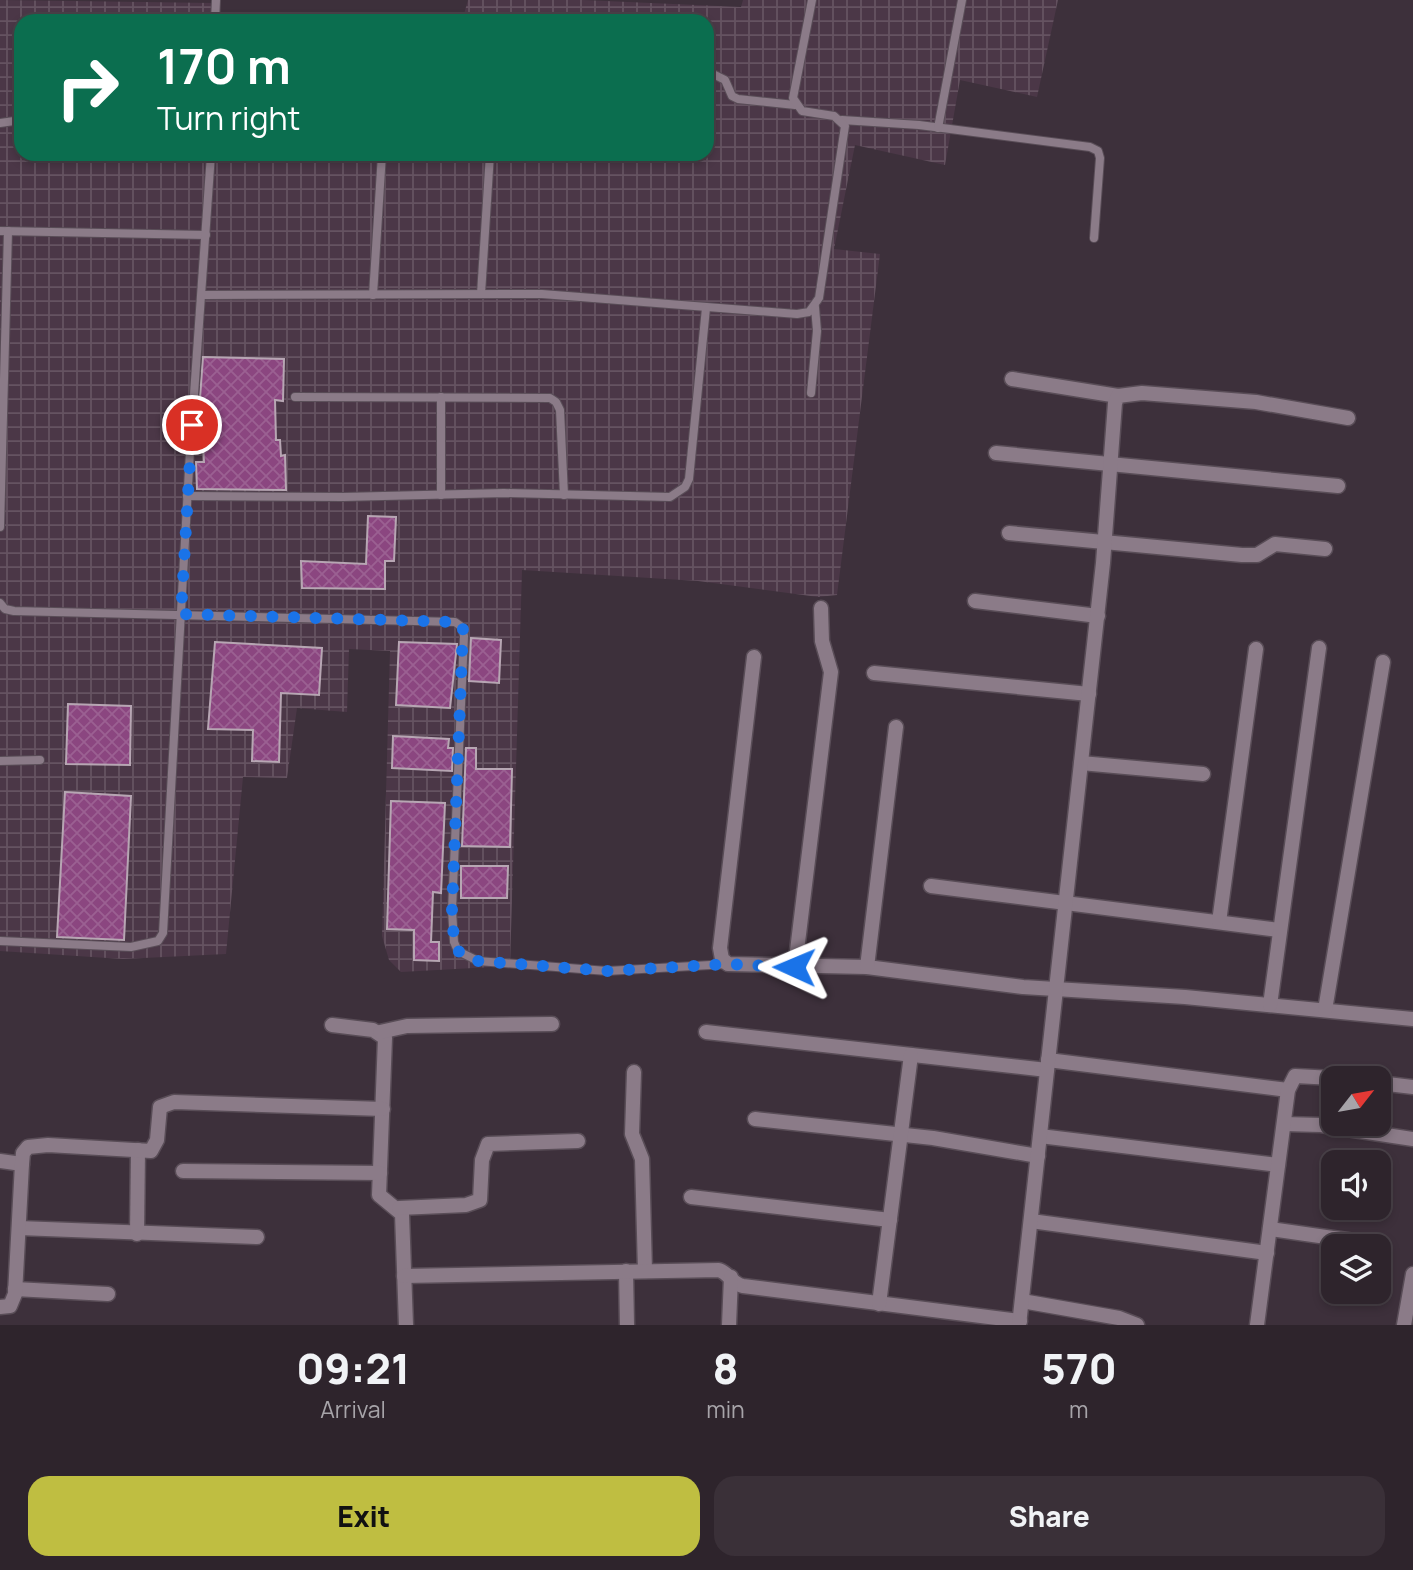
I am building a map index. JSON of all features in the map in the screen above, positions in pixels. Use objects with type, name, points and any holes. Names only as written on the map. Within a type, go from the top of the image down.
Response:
[{"type":"street","points":[[1012,379],[1118,396],[1142,393],[1256,402],[1348,418]]},
{"type":"street","points":[[404,1276],[719,1270],[731,1277],[735,1284],[743,1286],[1019,1323],[1098,616],[1118,396]]},
{"type":"street","points":[[996,453],[1338,486]]},
{"type":"street","points":[[1009,533],[1242,555],[1256,555],[1275,544],[1325,549]]},
{"type":"street","points":[[975,601],[1098,616]]},
{"type":"street","points":[[794,967],[831,672],[822,641],[821,608]]},
{"type":"street","points":[[1270,1005],[1319,648]]},
{"type":"street","points":[[1219,922],[1256,649]]},
{"type":"street","points":[[754,657],[720,948],[722,959],[728,964],[867,967],[1056,989],[1413,1018]]},
{"type":"street","points":[[1325,1010],[1383,662]]},
{"type":"street","points":[[874,673],[1089,694]]},
{"type":"street","points":[[867,967],[896,727]]},
{"type":"street","points":[[1081,763],[1203,774]]},
{"type":"street","points":[[932,886],[1279,930]]},
{"type":"street","points":[[332,1025],[380,1032],[407,1026],[552,1024]]},
{"type":"street","points":[[380,1032],[385,1045],[379,1195],[384,1201],[399,1208],[466,1205],[480,1200],[482,1160],[488,1144],[578,1141]]},
{"type":"street","points":[[705,1032],[911,1055],[1047,1065],[1288,1090]]},
{"type":"street","points":[[879,1304],[911,1055]]},
{"type":"street","points":[[634,1072],[632,1134],[642,1159],[645,1271]]},
{"type":"street","points":[[1257,1325],[1288,1090],[1295,1076],[1321,1077]]},
{"type":"street","points":[[1391,1084],[1413,1087]]},
{"type":"street","points":[[0,1307],[10,1306],[15,1289],[23,1153],[35,1144],[151,1151],[156,1146],[160,1108],[165,1103],[383,1109]]},
{"type":"street","points":[[755,1119],[901,1134],[1038,1156]]},
{"type":"street","points":[[1284,1124],[1321,1125],[1413,1139]]},
{"type":"street","points":[[1040,1136],[1279,1165]]},
{"type":"street","points":[[137,1234],[138,1150]]},
{"type":"street","points":[[0,1161],[22,1164]]},
{"type":"street","points":[[183,1171],[380,1173]]},
{"type":"street","points":[[691,1197],[890,1220]]},
{"type":"street","points":[[399,1208],[404,1226],[407,1325]]},
{"type":"street","points":[[1031,1221],[1267,1254]]},
{"type":"street","points":[[19,1228],[257,1237]]},
{"type":"street","points":[[1270,1229],[1321,1236]]},
{"type":"street","points":[[626,1271],[627,1325]]},
{"type":"street","points":[[1404,1325],[1413,1274]]},
{"type":"street","points":[[729,1325],[731,1277]]},
{"type":"street","points":[[15,1289],[108,1294]]},
{"type":"street","points":[[1022,1301],[1119,1318],[1138,1325]]},
{"type":"lane","points":[[795,105],[794,87],[812,0]]},
{"type":"lane","points":[[939,128],[962,0]]},
{"type":"lane","points":[[714,74],[725,80],[732,96],[738,99],[795,105],[802,111],[842,120],[939,128],[1070,144],[1098,151],[1101,167],[1094,238]]},
{"type":"lane","points":[[811,393],[817,331],[815,307],[845,138],[842,120]]},
{"type":"lane","points":[[0,941],[131,947],[158,941],[163,933],[187,496],[211,161]]},
{"type":"lane","points":[[373,295],[383,161]]},
{"type":"lane","points":[[481,294],[490,161]]},
{"type":"lane","points":[[0,527],[4,231],[206,235]]},
{"type":"lane","points":[[202,295],[542,294],[797,314],[815,307]]},
{"type":"lane","points":[[187,496],[670,497],[685,487],[692,457],[706,307]]},
{"type":"lane","points":[[295,397],[536,397],[556,402],[562,427],[564,495]]},
{"type":"lane","points":[[441,397],[442,495]]},
{"type":"lane","points":[[0,603],[5,609],[14,611],[456,622],[463,627],[464,636],[452,910],[454,942],[458,951],[478,961],[607,971],[728,964]]},
{"type":"lane","points":[[0,761],[40,760]]},
{"type":"shaded area","points":[[0,0],[213,3],[214,14],[14,14],[14,161],[714,161],[714,14],[464,14],[468,0],[583,0],[741,7],[743,0],[1058,0],[1037,97],[960,80],[945,165],[855,145],[834,249],[880,254],[837,595],[818,597],[698,581],[522,570],[510,966],[401,972],[389,960],[382,936],[390,651],[349,649],[347,712],[297,708],[287,778],[243,777],[226,954],[123,959],[0,951]]},
{"type":"building","points":[[203,357],[284,359],[283,401],[275,400],[276,440],[280,440],[281,456],[285,455],[286,490],[197,489],[196,462],[204,462],[200,398]]},
{"type":"building","points":[[368,516],[396,517],[394,561],[385,561],[385,589],[302,588],[301,561],[366,564]]},
{"type":"building","points":[[471,638],[501,640],[499,683],[469,681]]},
{"type":"building","points":[[215,642],[322,648],[319,695],[281,693],[279,762],[252,761],[253,730],[208,729]]},
{"type":"building","points":[[399,642],[457,644],[450,708],[396,705]]},
{"type":"building","points":[[68,704],[131,706],[130,765],[66,764]]},
{"type":"building","points":[[393,736],[449,739],[448,748],[453,748],[452,771],[392,768]]},
{"type":"building","points":[[466,748],[476,748],[476,769],[512,769],[510,847],[462,846]]},
{"type":"building","points":[[65,792],[131,796],[124,940],[57,937]]},
{"type":"building","points":[[391,801],[445,803],[441,893],[433,892],[431,942],[439,942],[439,961],[414,960],[414,930],[387,929]]},
{"type":"building","points":[[461,866],[508,866],[507,898],[461,898]]},
{"type":"route","points":[[192,425],[181,614],[456,622],[463,627],[452,910],[454,942],[458,951],[467,958],[478,961],[607,971],[728,964],[794,967]]}]
